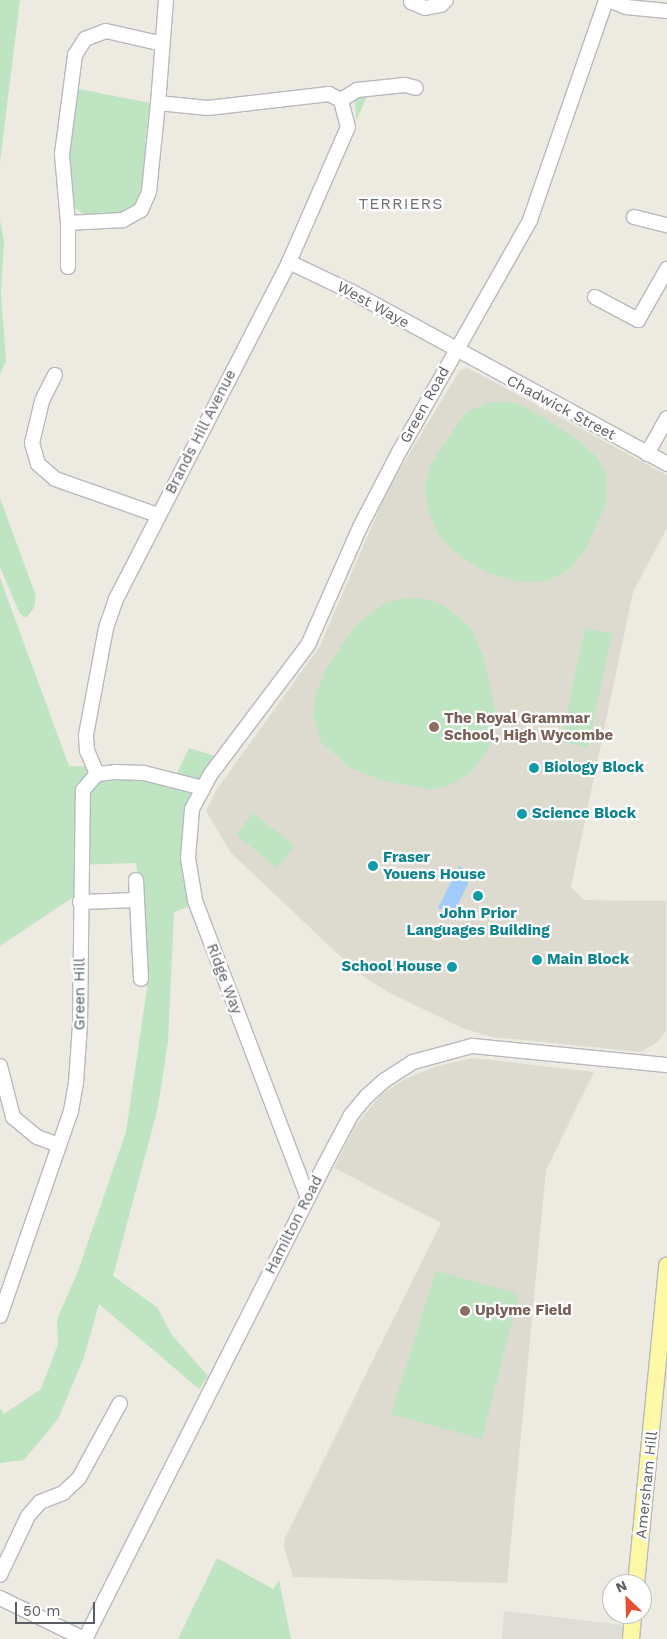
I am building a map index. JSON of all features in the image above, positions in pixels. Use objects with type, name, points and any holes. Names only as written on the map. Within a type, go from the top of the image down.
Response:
[{"type":"main road","name":"Amersham Hill","points":[[637,1574],[667,1266]]},
{"type":"main road","points":[[631,1639],[632,1624]]},
{"type":"street","points":[[68,223],[124,220],[141,210],[149,192],[166,0]]},
{"type":"street","points":[[411,2],[425,8],[441,6],[446,0]]},
{"type":"street","points":[[607,0],[626,7],[667,11]]},
{"type":"street","name":"Green Road","points":[[203,788],[308,645],[360,528],[455,351],[530,220],[607,0]]},
{"type":"street","points":[[68,267],[68,223],[62,154],[75,55],[85,39],[106,31],[163,44]]},
{"type":"street","points":[[158,103],[208,108],[329,94],[341,100],[357,90],[405,85],[416,88]]},
{"type":"street","name":"Brands Hill Avenue","points":[[98,774],[87,751],[86,735],[106,628],[116,599],[289,262],[348,127],[341,100]]},
{"type":"street","points":[[634,216],[667,225]]},
{"type":"street","name":"West Waye","points":[[289,262],[352,292],[455,351]]},
{"type":"street","points":[[595,297],[638,320],[667,269]]},
{"type":"street","name":"Chadwick Street","points":[[455,351],[667,464]]},
{"type":"street","points":[[55,375],[42,401],[32,443],[38,464],[55,479],[158,515]]},
{"type":"street","points":[[648,454],[667,418]]},
{"type":"street","points":[[98,774],[144,774],[203,788]]},
{"type":"street","name":"Green Hill","points":[[0,1316],[71,1111],[79,1055],[83,790],[98,774]]},
{"type":"street","name":"Ridge Way","points":[[203,788],[192,810],[188,842],[190,878],[195,900],[308,1198]]},
{"type":"street","points":[[136,880],[141,979]]},
{"type":"street","points":[[80,902],[137,900]]},
{"type":"street","name":"Hamilton Road","points":[[84,1639],[324,1166],[351,1115],[373,1091],[413,1062],[444,1052],[472,1046],[503,1047],[667,1065]]},
{"type":"street","points":[[0,1066],[12,1117],[37,1137],[59,1145]]},
{"type":"street","points":[[297,1166],[324,1166]]},
{"type":"street","points":[[0,1575],[28,1516],[40,1502],[63,1492],[79,1478],[120,1404]]},
{"type":"street","points":[[0,1598],[84,1639]]},
{"type":"shaded area","name":"The Royal Grammar School, High Wycombe","points":[[468,368],[667,475],[667,528],[633,592],[571,887],[584,900],[666,901],[666,1031],[659,1041],[641,1052],[492,1037],[462,1028],[386,991],[357,972],[231,853],[206,811],[217,789],[320,646],[388,489],[460,370]]},
{"type":"shaded area","name":"Uplyme Field","points":[[473,1058],[594,1072],[546,1170],[507,1583],[293,1577],[284,1547],[285,1538],[441,1223],[334,1168],[355,1126],[381,1095],[403,1080],[437,1066]]},
{"type":"shaded area","points":[[504,1611],[602,1622],[602,1624],[624,1625],[622,1639],[502,1639]]},
{"type":"green space","points":[[0,0],[20,0],[0,162]]},
{"type":"green space","points":[[74,88],[150,103],[145,142],[148,147],[145,191],[138,205],[126,212],[88,217],[73,207],[68,145]]},
{"type":"green space","points":[[368,94],[356,119],[355,101],[358,96]]},
{"type":"green space","points":[[0,220],[4,242],[1,294],[6,361],[0,374]]},
{"type":"green space","points":[[489,402],[512,402],[525,407],[579,440],[597,457],[606,473],[607,502],[585,550],[570,569],[547,581],[519,582],[485,572],[452,550],[439,535],[429,513],[425,487],[431,463],[465,413]]},
{"type":"green space","points":[[0,498],[36,596],[34,608],[26,618],[20,614],[0,567]]},
{"type":"green space","points":[[0,578],[69,766],[104,767],[110,780],[176,775],[189,748],[218,757],[197,792],[190,906],[174,912],[168,1041],[158,1107],[113,1276],[157,1307],[172,1335],[208,1376],[199,1389],[99,1304],[84,1357],[58,1419],[24,1460],[0,1463],[0,1408],[4,1414],[41,1389],[58,1344],[57,1319],[78,1271],[126,1132],[147,988],[146,933],[136,863],[75,865],[75,896],[0,946]]},
{"type":"green space","points":[[420,598],[443,605],[470,626],[484,658],[498,722],[488,749],[471,773],[446,787],[428,789],[380,780],[349,767],[321,742],[313,714],[316,694],[326,669],[355,625],[386,603],[398,599]]},
{"type":"green space","points":[[585,628],[612,634],[588,747],[561,742]]},
{"type":"green space","points":[[253,813],[295,846],[277,868],[236,835]]},
{"type":"green space","points":[[436,1271],[519,1294],[482,1439],[391,1414]]},
{"type":"green space","points":[[217,1558],[273,1589],[279,1580],[291,1639],[178,1639]]},
{"type":"water","points":[[459,866],[473,873],[453,915],[438,908]]},
{"type":"place","name":"The Royal Grammar School, High Wycombe","points":[[434,727]]},
{"type":"place","name":"Biology Block","points":[[534,768]]},
{"type":"place","name":"Science Block","points":[[522,814]]},
{"type":"place","name":"Fraser Youens House","points":[[373,866]]},
{"type":"place","name":"John Prior Languages Building","points":[[478,896]]},
{"type":"place","name":"Main Block","points":[[537,960]]},
{"type":"place","name":"School House","points":[[452,967]]},
{"type":"place","name":"Uplyme Field","points":[[465,1311]]},
{"type":"district","name":"TERRIERS","points":[[401,204]]}]
